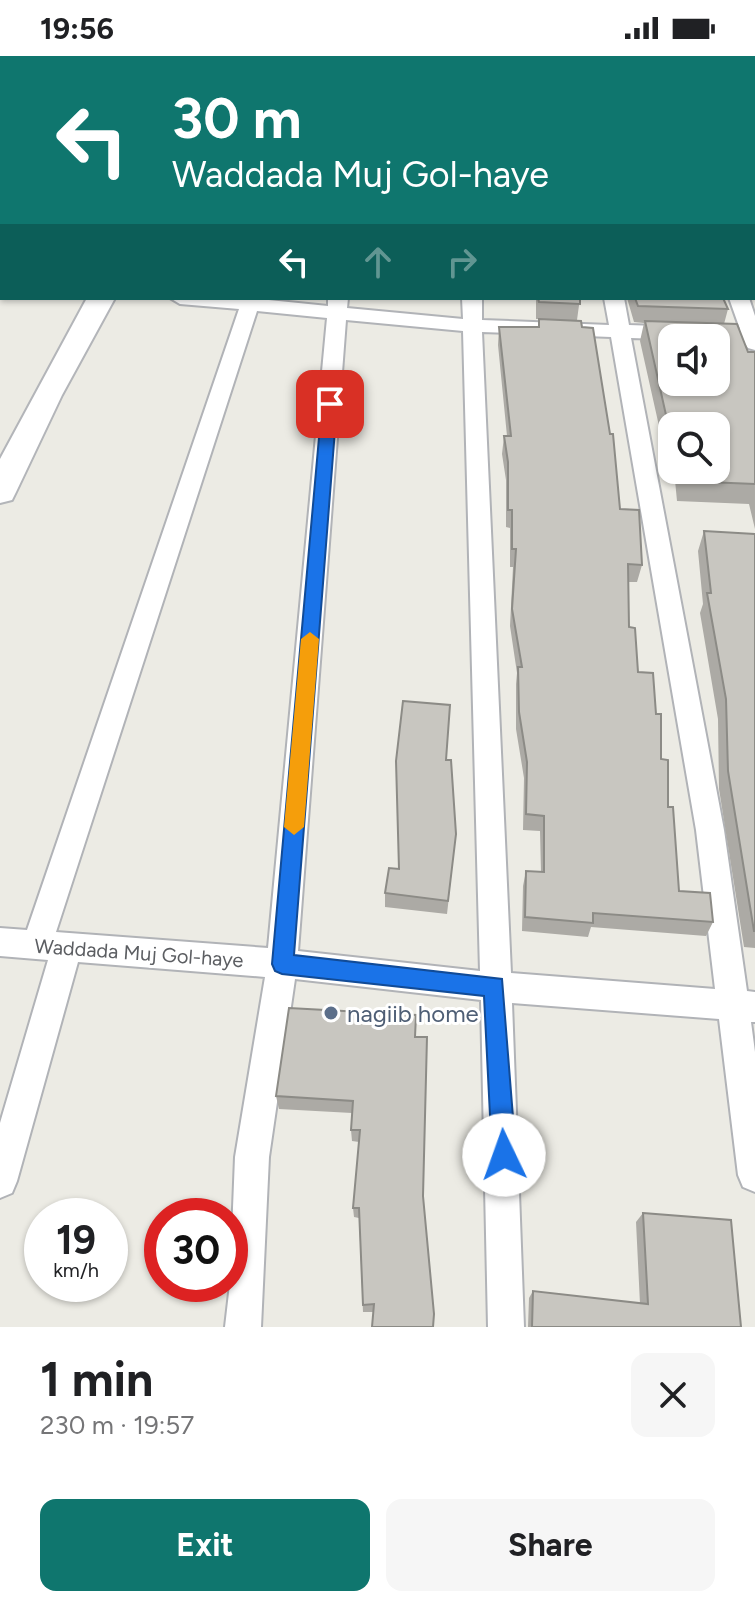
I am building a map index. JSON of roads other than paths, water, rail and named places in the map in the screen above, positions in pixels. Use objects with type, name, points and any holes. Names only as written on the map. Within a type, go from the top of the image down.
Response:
[{"type":"main road","points":[[0,492],[47,395],[100,300]]},
{"type":"street","points":[[203,300],[472,312],[619,330],[754,339],[740,300]]},
{"type":"street","points":[[614,300],[744,1006],[755,1175]]},
{"type":"street","points":[[0,1181],[52,946],[103,738],[206,446],[250,304]]},
{"type":"street","points":[[243,1327],[252,1157],[282,964],[338,304]]},
{"type":"street","points":[[472,312],[494,987],[504,1155],[506,1327]]},
{"type":"street","name":"Waddada Muj Gol-haye","points":[[0,942],[282,964],[494,987],[744,1006]]},
{"type":"place","name":"nagiib home","points":[[331,1013]]}]
